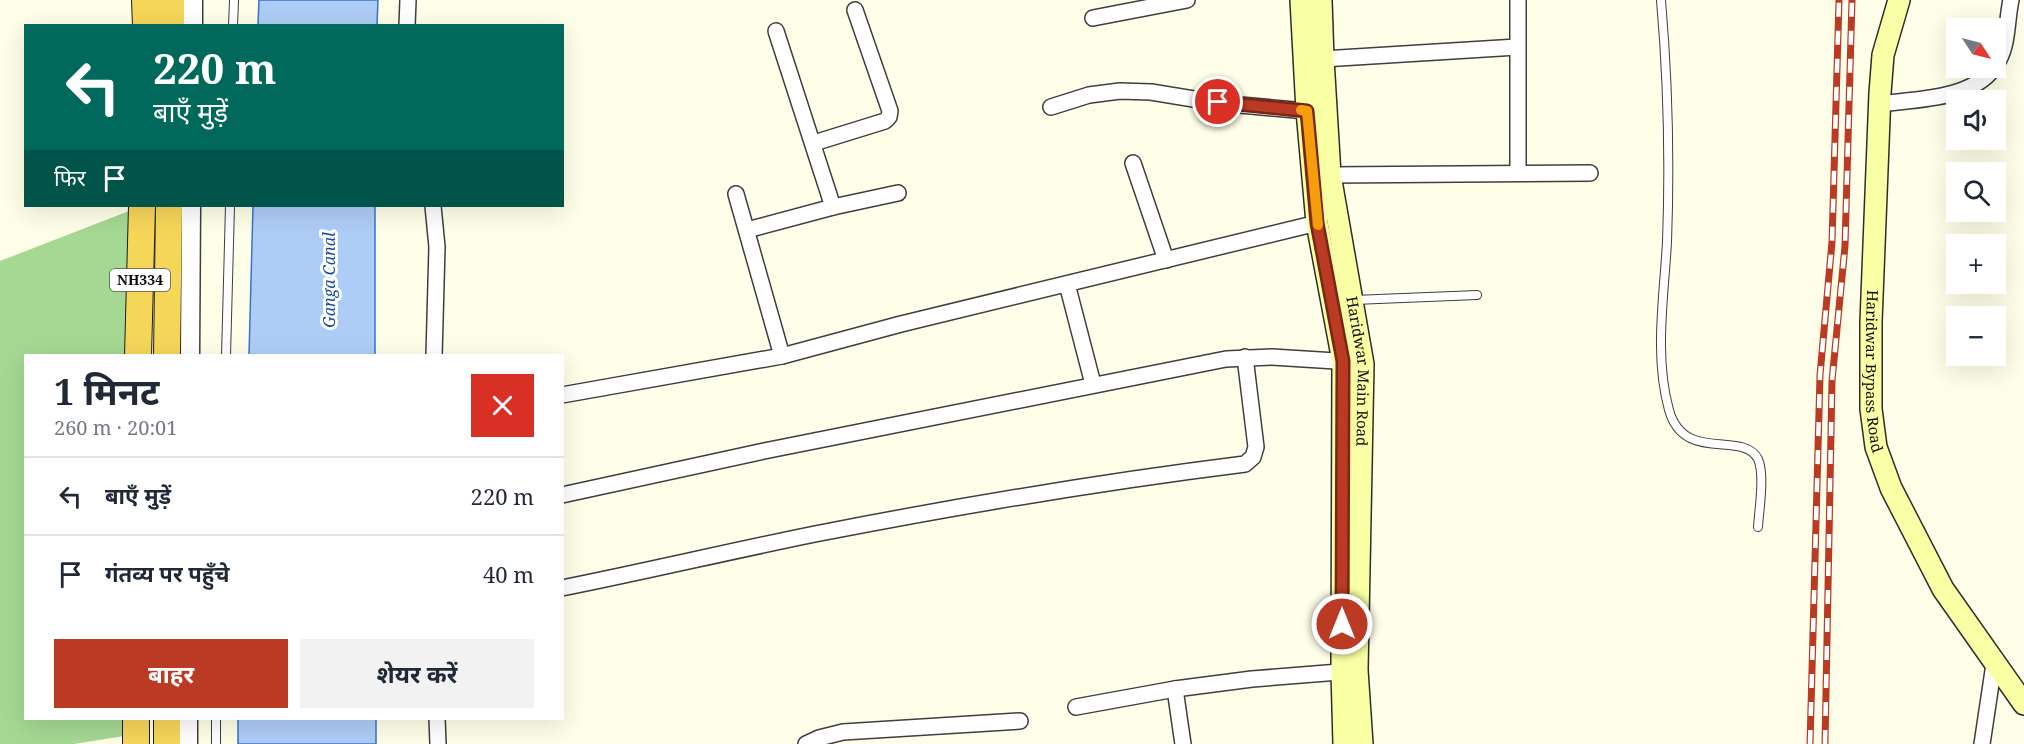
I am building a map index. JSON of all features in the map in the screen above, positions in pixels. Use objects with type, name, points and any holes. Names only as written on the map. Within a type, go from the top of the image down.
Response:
[{"type":"highway","points":[[145,0],[146,24]]},
{"type":"highway","points":[[171,0],[171,24]]},
{"type":"highway","name":"NH334","points":[[138,354],[142,207]]},
{"type":"highway","name":"NH334","points":[[167,354],[169,207]]},
{"type":"highway","points":[[136,720],[136,744]]},
{"type":"highway","points":[[167,720],[167,744]]},
{"type":"main road","name":"Haridwar Main Road","points":[[1301,0],[1316,112],[1330,175],[1352,300],[1350,671],[1344,744]]},
{"type":"main road","name":"Haridwar Main Road","points":[[1321,0],[1323,59],[1316,112],[1317,223],[1353,362]]},
{"type":"main road","name":"Haridwar Bypass Road","points":[[1899,0],[1883,55],[1879,104],[1871,333],[1871,409],[1876,447],[1891,488],[1943,589],[2024,704]]},
{"type":"main road","name":"Haridwar Main Road","points":[[1350,671],[1362,744]]},
{"type":"street","points":[[193,0],[193,24]]},
{"type":"street","points":[[407,24],[408,0]]},
{"type":"street","points":[[1093,18],[1187,0]]},
{"type":"street","points":[[1518,0],[1518,173]]},
{"type":"street","points":[[2006,37],[2011,0]]},
{"type":"street","points":[[814,142],[885,121],[889,117],[890,111],[855,10]]},
{"type":"street","points":[[776,31],[814,142],[833,207]]},
{"type":"street","points":[[1323,59],[1518,47]]},
{"type":"street","points":[[1879,104],[1949,94],[1973,86],[1982,78]]},
{"type":"street","points":[[1051,107],[1089,95],[1120,91],[1151,92],[1218,102],[1316,112]]},
{"type":"street","points":[[1133,163],[1166,260]]},
{"type":"street","points":[[1330,175],[1590,173]]},
{"type":"street","points":[[747,230],[833,207],[898,193]]},
{"type":"street","points":[[736,194],[782,356]]},
{"type":"street","points":[[190,354],[191,207]]},
{"type":"street","points":[[433,207],[437,247],[434,354]]},
{"type":"street","points":[[564,395],[782,356],[901,324],[1317,223]]},
{"type":"street","points":[[1067,284],[1093,384]]},
{"type":"street","points":[[564,588],[956,507],[1245,464],[1253,457],[1256,447],[1245,357]]},
{"type":"street","points":[[564,495],[764,450],[1195,364],[1245,357],[1353,362]]},
{"type":"street","points":[[1982,744],[1994,664]]},
{"type":"street","points":[[1076,707],[1252,678],[1350,671]]},
{"type":"street","points":[[1175,689],[1183,744]]},
{"type":"street","points":[[188,720],[188,744]]},
{"type":"street","points":[[437,720],[438,744]]},
{"type":"street","points":[[806,744],[843,732],[1020,721]]},
{"type":"lane","points":[[233,24],[234,0]]},
{"type":"lane","points":[[1661,0],[1668,146],[1662,336],[1663,374],[1669,411],[1678,428],[1688,438],[1742,447],[1752,452],[1758,459],[1761,473],[1758,527]]},
{"type":"lane","points":[[226,354],[230,207]]},
{"type":"lane","points":[[1352,300],[1477,295]]},
{"type":"lane","points":[[216,720],[216,744]]},
{"type":"green space","points":[[129,211],[128,354],[24,354],[24,720],[124,720],[124,736],[74,744],[0,744],[0,261]]},
{"type":"water","points":[[259,0],[378,0],[377,24],[258,24]]},
{"type":"water","name":"Ganga Canal","points":[[253,207],[375,207],[375,354],[249,354]]},
{"type":"water","points":[[238,720],[376,720],[376,744],[238,744]]},
{"type":"railway","points":[[1810,744],[1820,375],[1832,242],[1839,0]]},
{"type":"railway","points":[[1825,744],[1832,381],[1845,246],[1852,0]]},
{"type":"slow traffic","points":[[1301,110],[1307,111],[1318,225]]},
{"type":"route","points":[[1218,102],[1307,111],[1317,223],[1343,361],[1342,624]]}]
